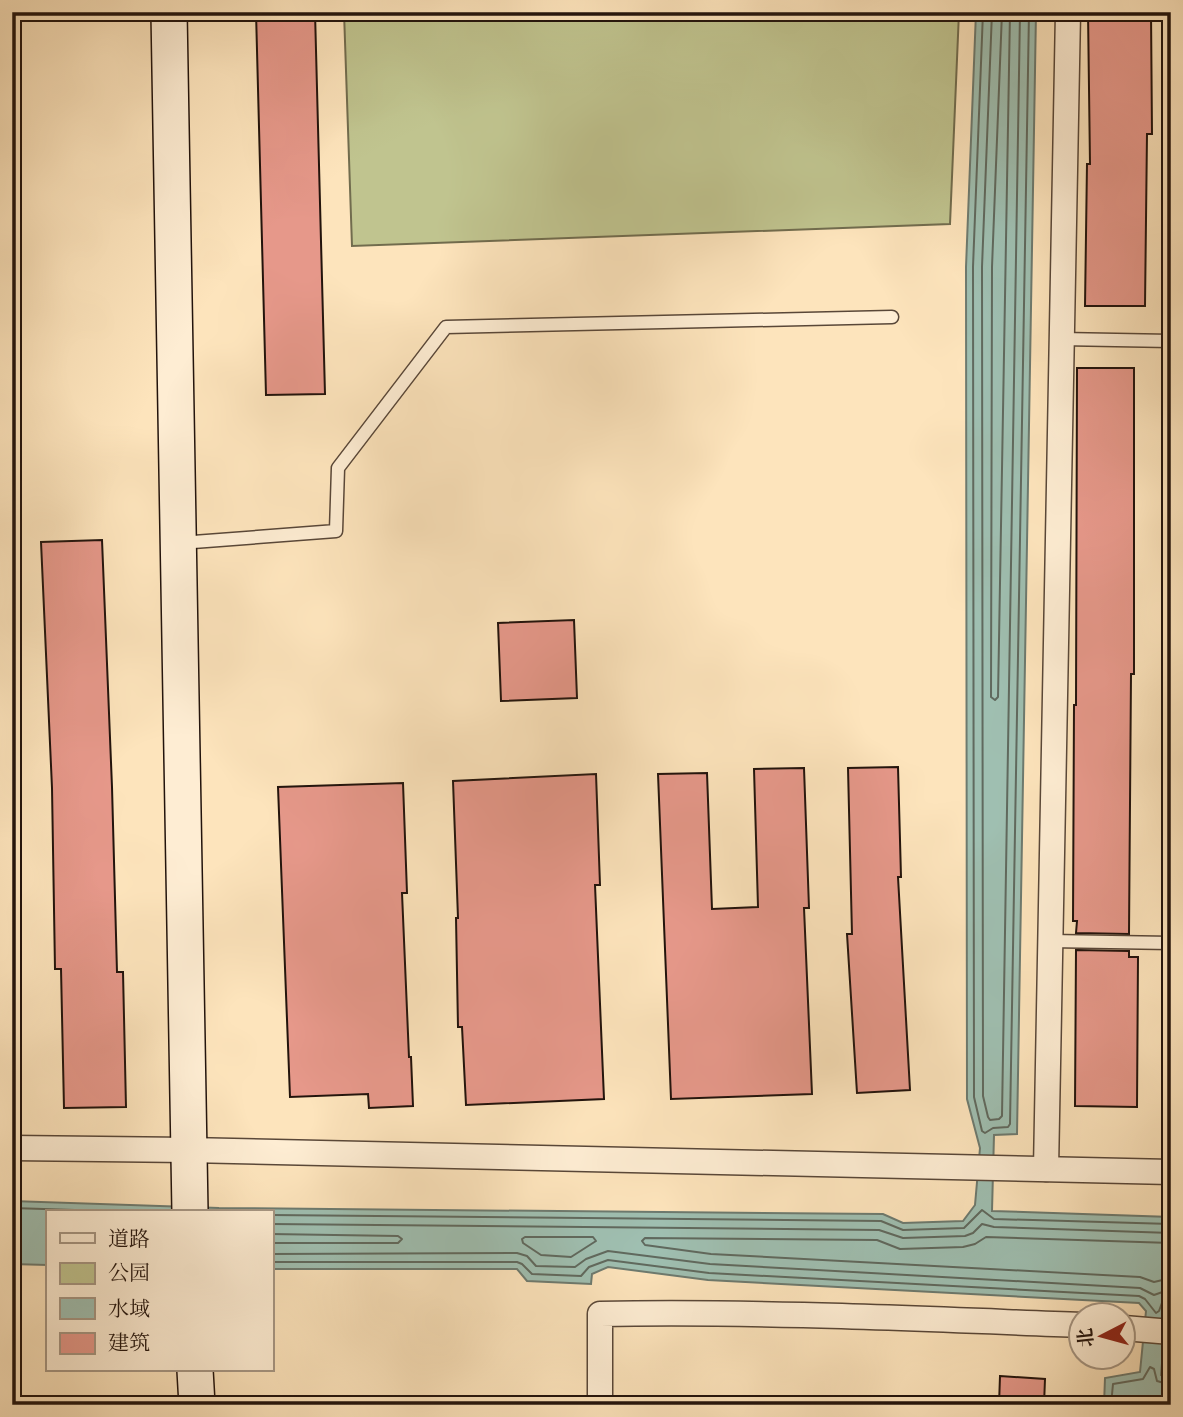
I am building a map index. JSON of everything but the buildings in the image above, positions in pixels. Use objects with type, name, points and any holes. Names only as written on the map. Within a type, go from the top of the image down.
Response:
[{"type":"street","points":[[169,12],[190,1210]]},
{"type":"street","points":[[1046,1169],[1068,12]]},
{"type":"street","points":[[12,1149],[188,1163],[1171,1172]]},
{"type":"street","points":[[600,1405],[600,1314],[676,1312],[1068,1324]]},
{"type":"street","points":[[1138,1329],[1171,1332]]},
{"type":"street","points":[[195,1372],[197,1405]]},
{"type":"lane","points":[[178,543],[336,531],[338,468],[446,327],[892,317]]},
{"type":"lane","points":[[1061,339],[1171,341]]},
{"type":"lane","points":[[1050,941],[1171,943]]},
{"type":"green space","points":[[344,12],[959,12],[950,224],[352,246]]},
{"type":"water","points":[[976,12],[1036,12],[1017,1134],[994,1135],[992,1211],[1171,1217],[1171,1304],[1167,1305],[1161,1375],[1171,1379],[1171,1405],[1104,1405],[1105,1378],[1140,1372],[1146,1311],[1138,1302],[708,1280],[608,1267],[592,1274],[591,1284],[527,1281],[517,1269],[273,1269],[273,1210],[46,1210],[46,1265],[12,1264],[12,1201],[219,1208],[883,1214],[903,1223],[963,1221],[975,1205],[980,1148],[967,1099],[966,267]]}]
